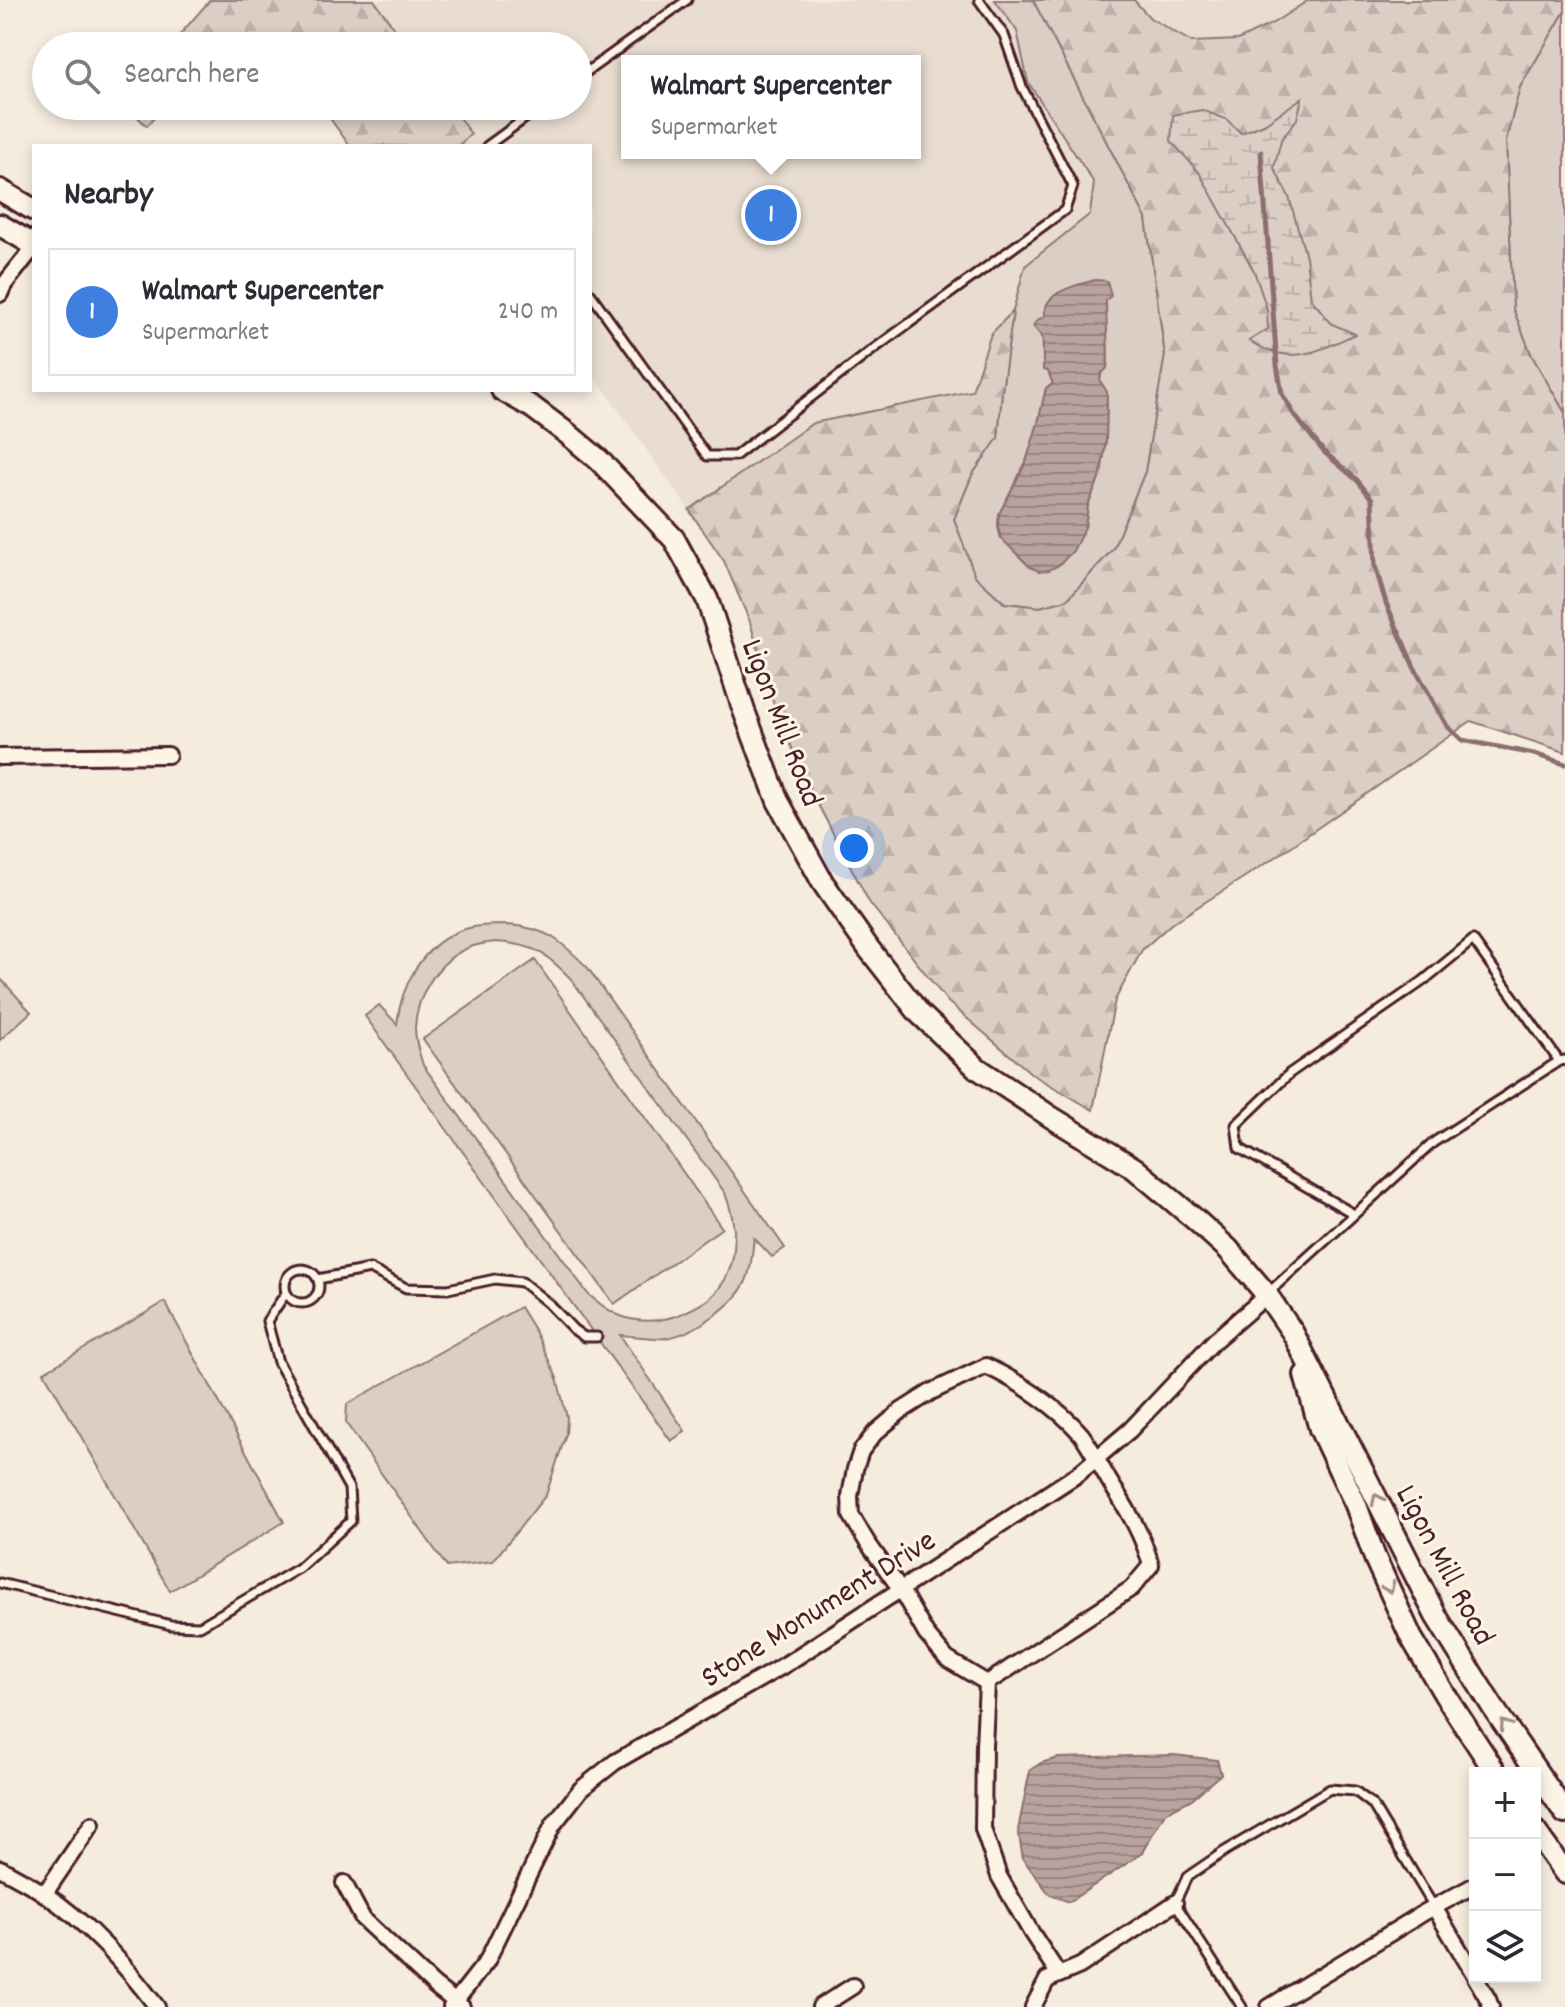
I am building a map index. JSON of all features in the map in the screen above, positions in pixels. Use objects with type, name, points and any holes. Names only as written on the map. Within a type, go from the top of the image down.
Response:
[{"type":"main road","points":[[0,190],[32,209]]},
{"type":"main road","points":[[0,225],[32,245]]},
{"type":"main road","name":"Ligon Mill Road","points":[[506,392],[532,407],[599,460],[674,539],[707,599],[778,801],[823,883],[919,1013],[977,1068],[1134,1168],[1228,1249],[1267,1295],[1293,1333],[1436,1616],[1492,1706],[1565,1813]]},
{"type":"main road","name":"Ligon Mill Road","points":[[1293,1333],[1320,1429],[1356,1505],[1375,1558],[1411,1637],[1492,1767]]},
{"type":"main road","points":[[1541,1845],[1565,1873]]},
{"type":"street","points":[[0,294],[32,249]]},
{"type":"street","points":[[0,757],[168,755]]},
{"type":"street","name":"Stone Monument Drive","points":[[457,2005],[487,1961],[553,1825],[581,1789],[615,1762],[786,1664],[1078,1474],[1130,1430],[1214,1341],[1267,1295]]},
{"type":"street","points":[[986,1366],[1048,1404],[1081,1435],[1128,1510],[1145,1544],[1151,1565],[1132,1588],[987,1683],[947,1659],[926,1634],[851,1515],[850,1496],[861,1451],[875,1433],[931,1392],[986,1366]]},
{"type":"street","points":[[987,1683],[983,1829],[999,1876],[1059,1975]]},
{"type":"street","points":[[45,1893],[92,1824]]},
{"type":"street","points":[[0,1868],[45,1893],[100,1939],[157,2007]]},
{"type":"street","points":[[344,1883],[363,1919],[457,2005]]},
{"type":"street","points":[[1269,2007],[1469,1888]]},
{"type":"street","points":[[1033,2007],[1047,1980],[1080,1966],[1175,1903]]},
{"type":"street","points":[[1434,1907],[1469,1967]]},
{"type":"street","points":[[1479,1983],[1491,2007]]},
{"type":"street","points":[[820,2007],[853,1986]]},
{"type":"lane","points":[[592,68],[687,0]]},
{"type":"lane","points":[[592,296],[707,456],[735,456],[871,351],[1065,210],[1073,186],[1022,87],[1004,35],[979,0]]},
{"type":"lane","points":[[490,144],[523,120]]},
{"type":"lane","points":[[1267,1295],[1434,1142],[1562,1060],[1473,940],[1423,981],[1290,1073],[1236,1125],[1239,1148],[1354,1214]]},
{"type":"lane","points":[[305,1269],[318,1279],[319,1292],[312,1301],[300,1304],[286,1293],[285,1281],[293,1271],[305,1269]]},
{"type":"lane","points":[[318,1279],[370,1269],[406,1288],[448,1289],[495,1279],[522,1282],[573,1329],[584,1337],[597,1337]]},
{"type":"lane","points":[[0,1583],[171,1625],[200,1626],[299,1568],[351,1521],[349,1488],[278,1362],[267,1321],[286,1293]]},
{"type":"lane","points":[[1242,2007],[1175,1903],[1187,1877],[1330,1789],[1355,1791],[1372,1804],[1434,1907]]},
{"type":"shaded area","points":[[327,0],[1309,0],[1273,23],[1090,214],[1025,266],[1013,311],[991,334],[972,391],[813,423],[689,510],[592,373],[592,144],[430,144],[412,120],[592,120],[592,32],[350,32]]},
{"type":"shaded area","points":[[1096,280],[1107,281],[1111,296],[1106,300],[1107,368],[1101,374],[1100,381],[1107,392],[1106,440],[1101,474],[1088,505],[1085,527],[1073,551],[1059,565],[1039,571],[1030,567],[1001,538],[998,527],[999,514],[1026,462],[1046,388],[1053,384],[1048,371],[1043,370],[1043,338],[1033,326],[1044,317],[1047,304],[1056,294]]},
{"type":"shaded area","points":[[1174,1755],[1217,1760],[1221,1774],[1192,1799],[1165,1813],[1141,1854],[1069,1902],[1050,1895],[1023,1859],[1018,1830],[1030,1770],[1058,1758]]},
{"type":"green space","points":[[210,0],[374,0],[397,32],[182,32]]},
{"type":"green space","points":[[995,0],[1033,0],[1146,218],[1165,355],[1145,472],[1113,549],[1067,600],[1040,607],[1005,603],[975,577],[954,519],[972,475],[998,438],[1013,311],[1025,266],[1090,214],[1094,183],[1028,82],[1017,31]],"holes":[[[1096,280],[1106,299],[1107,368],[1101,374],[1100,381],[1107,393],[1106,440],[1101,474],[1088,505],[1085,527],[1030,567],[1001,538],[998,527],[999,514],[1026,462],[1046,388],[1053,384],[1048,371],[1043,369],[1043,320],[1046,309],[1062,292]]]},
{"type":"green space","points":[[1033,0],[1134,0],[1150,18],[1192,42],[1238,40],[1309,0],[1565,0],[1565,11],[1520,87],[1506,140],[1513,309],[1532,356],[1565,413],[1565,752],[1471,721],[1279,855],[1171,924],[1142,950],[1115,1000],[1093,1110],[1033,1075],[948,1002],[869,902],[811,791],[775,709],[750,622],[724,561],[689,510],[813,423],[972,391],[991,334],[1013,311],[998,438],[972,475],[954,519],[975,576],[1004,603],[1040,607],[1067,600],[1113,549],[1145,472],[1165,355],[1146,218]]},
{"type":"green space","points":[[1565,11],[1565,413],[1532,356],[1513,309],[1506,140],[1520,87]]},
{"type":"green space","points":[[1302,98],[1297,119],[1281,140],[1274,168],[1289,197],[1306,257],[1311,299],[1332,324],[1355,334],[1315,351],[1290,355],[1264,349],[1249,341],[1268,329],[1267,309],[1254,271],[1199,172],[1171,141],[1173,115],[1202,110],[1226,119],[1241,133],[1264,124]]},
{"type":"green space","points":[[331,120],[461,120],[471,134],[460,144],[349,144]]},
{"type":"green space","points":[[502,925],[543,932],[587,967],[785,1248],[772,1257],[754,1238],[750,1271],[740,1291],[699,1325],[665,1338],[620,1335],[685,1431],[671,1441],[365,1016],[379,1005],[397,1024],[408,982],[434,947],[465,929]],"holes":[[[508,943],[538,951],[571,979],[725,1193],[734,1234],[728,1274],[711,1297],[679,1315],[651,1321],[637,1320],[613,1312],[588,1294],[423,1065],[416,1042],[416,1016],[431,980],[448,960],[470,947]]]},
{"type":"green space","points":[[535,960],[722,1228],[614,1304],[423,1039]]},
{"type":"green space","points":[[0,978],[31,1012],[0,1040]]},
{"type":"green space","points":[[165,1302],[284,1522],[170,1591],[44,1372]]},
{"type":"green space","points":[[520,1307],[557,1378],[567,1417],[566,1434],[546,1495],[493,1561],[447,1567],[346,1423],[347,1404]]},
{"type":"waterway","points":[[1261,152],[1277,365],[1282,394],[1324,452],[1357,480],[1372,499],[1375,566],[1386,603],[1414,667],[1447,726],[1462,740],[1534,754],[1565,764]]},
{"type":"place","name":"Walmart Supercenter","points":[[771,215]]}]
